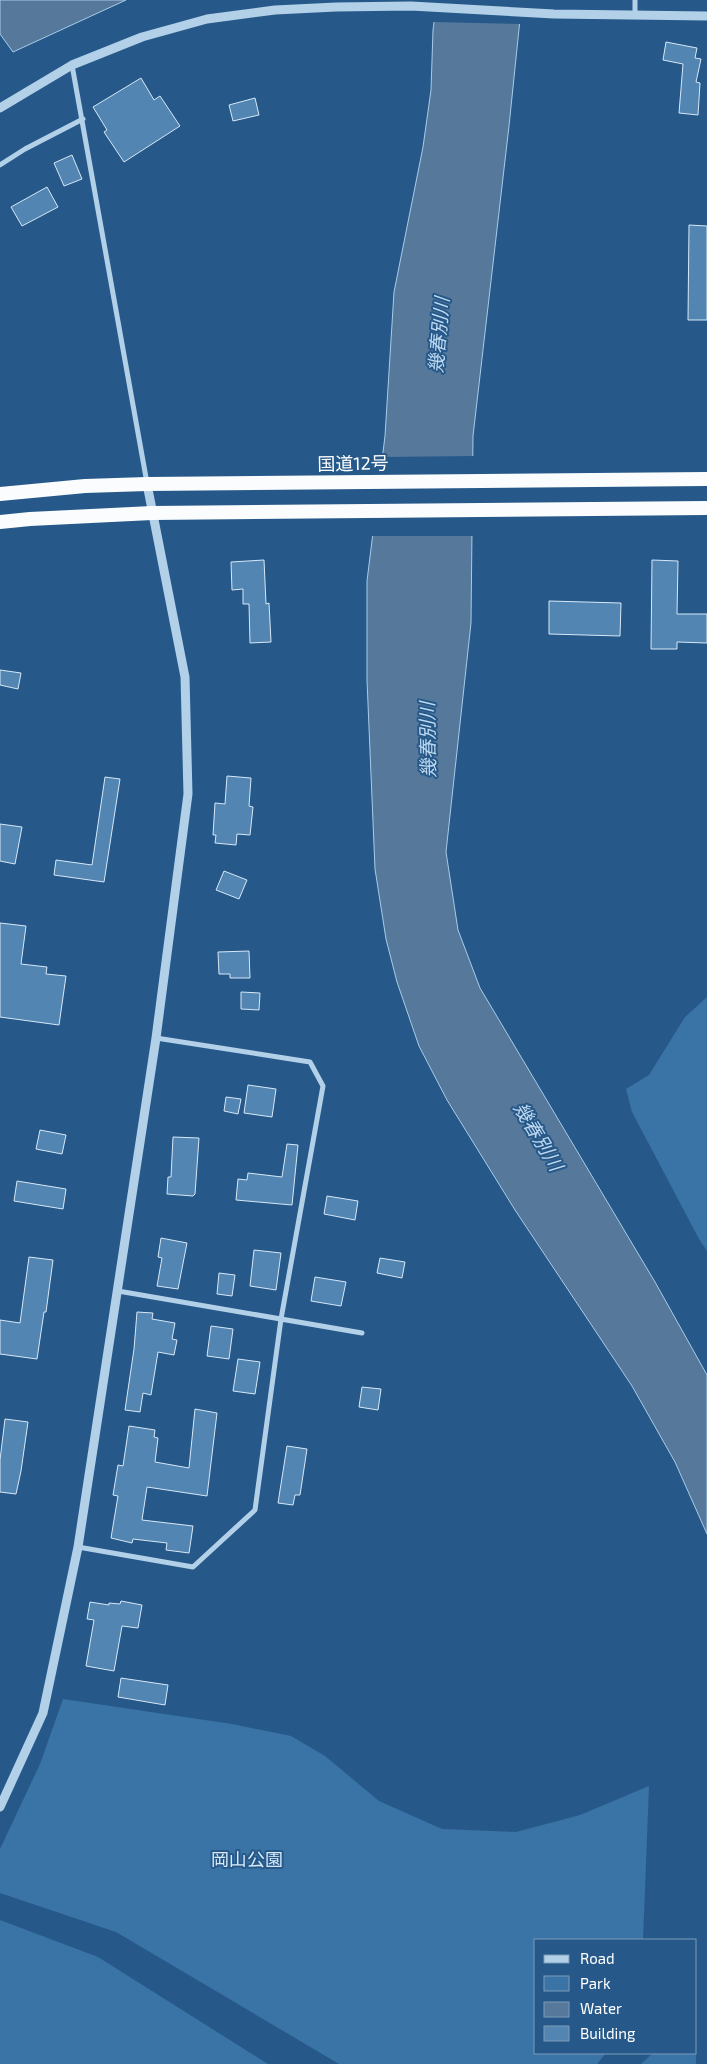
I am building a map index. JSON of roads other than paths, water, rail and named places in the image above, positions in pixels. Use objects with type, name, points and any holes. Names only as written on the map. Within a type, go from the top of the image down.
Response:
[{"type":"highway","name":"国道12号","points":[[0,494],[85,486],[147,484],[707,478]]},
{"type":"highway","points":[[0,522],[152,513],[707,508]]},
{"type":"street","points":[[635,0],[635,15]]},
{"type":"street","points":[[0,108],[72,65],[142,37],[207,19],[301,8],[412,6],[554,14],[707,16]]},
{"type":"street","points":[[0,1806],[43,1713],[78,1547],[156,1038],[188,794],[185,677],[152,513],[72,65]]},
{"type":"street","points":[[0,165],[24,149],[83,119]]},
{"type":"street","points":[[78,1547],[193,1567],[255,1510],[281,1319],[323,1086],[310,1062],[156,1038]]},
{"type":"street","points":[[118,1290],[362,1333]]},
{"type":"water","points":[[0,0],[126,0],[13,52],[0,34]]},
{"type":"water","name":"幾春別川","points":[[437,0],[522,0],[473,436],[471,623],[446,852],[458,930],[480,988],[655,1282],[707,1375],[707,1534],[675,1462],[632,1386],[515,1210],[447,1100],[419,1046],[397,982],[386,939],[375,869],[367,680],[367,581],[385,436],[394,292],[423,147],[431,90],[433,30]]},
{"type":"park label","name":"岡山公園","points":[[247,1859]]}]
